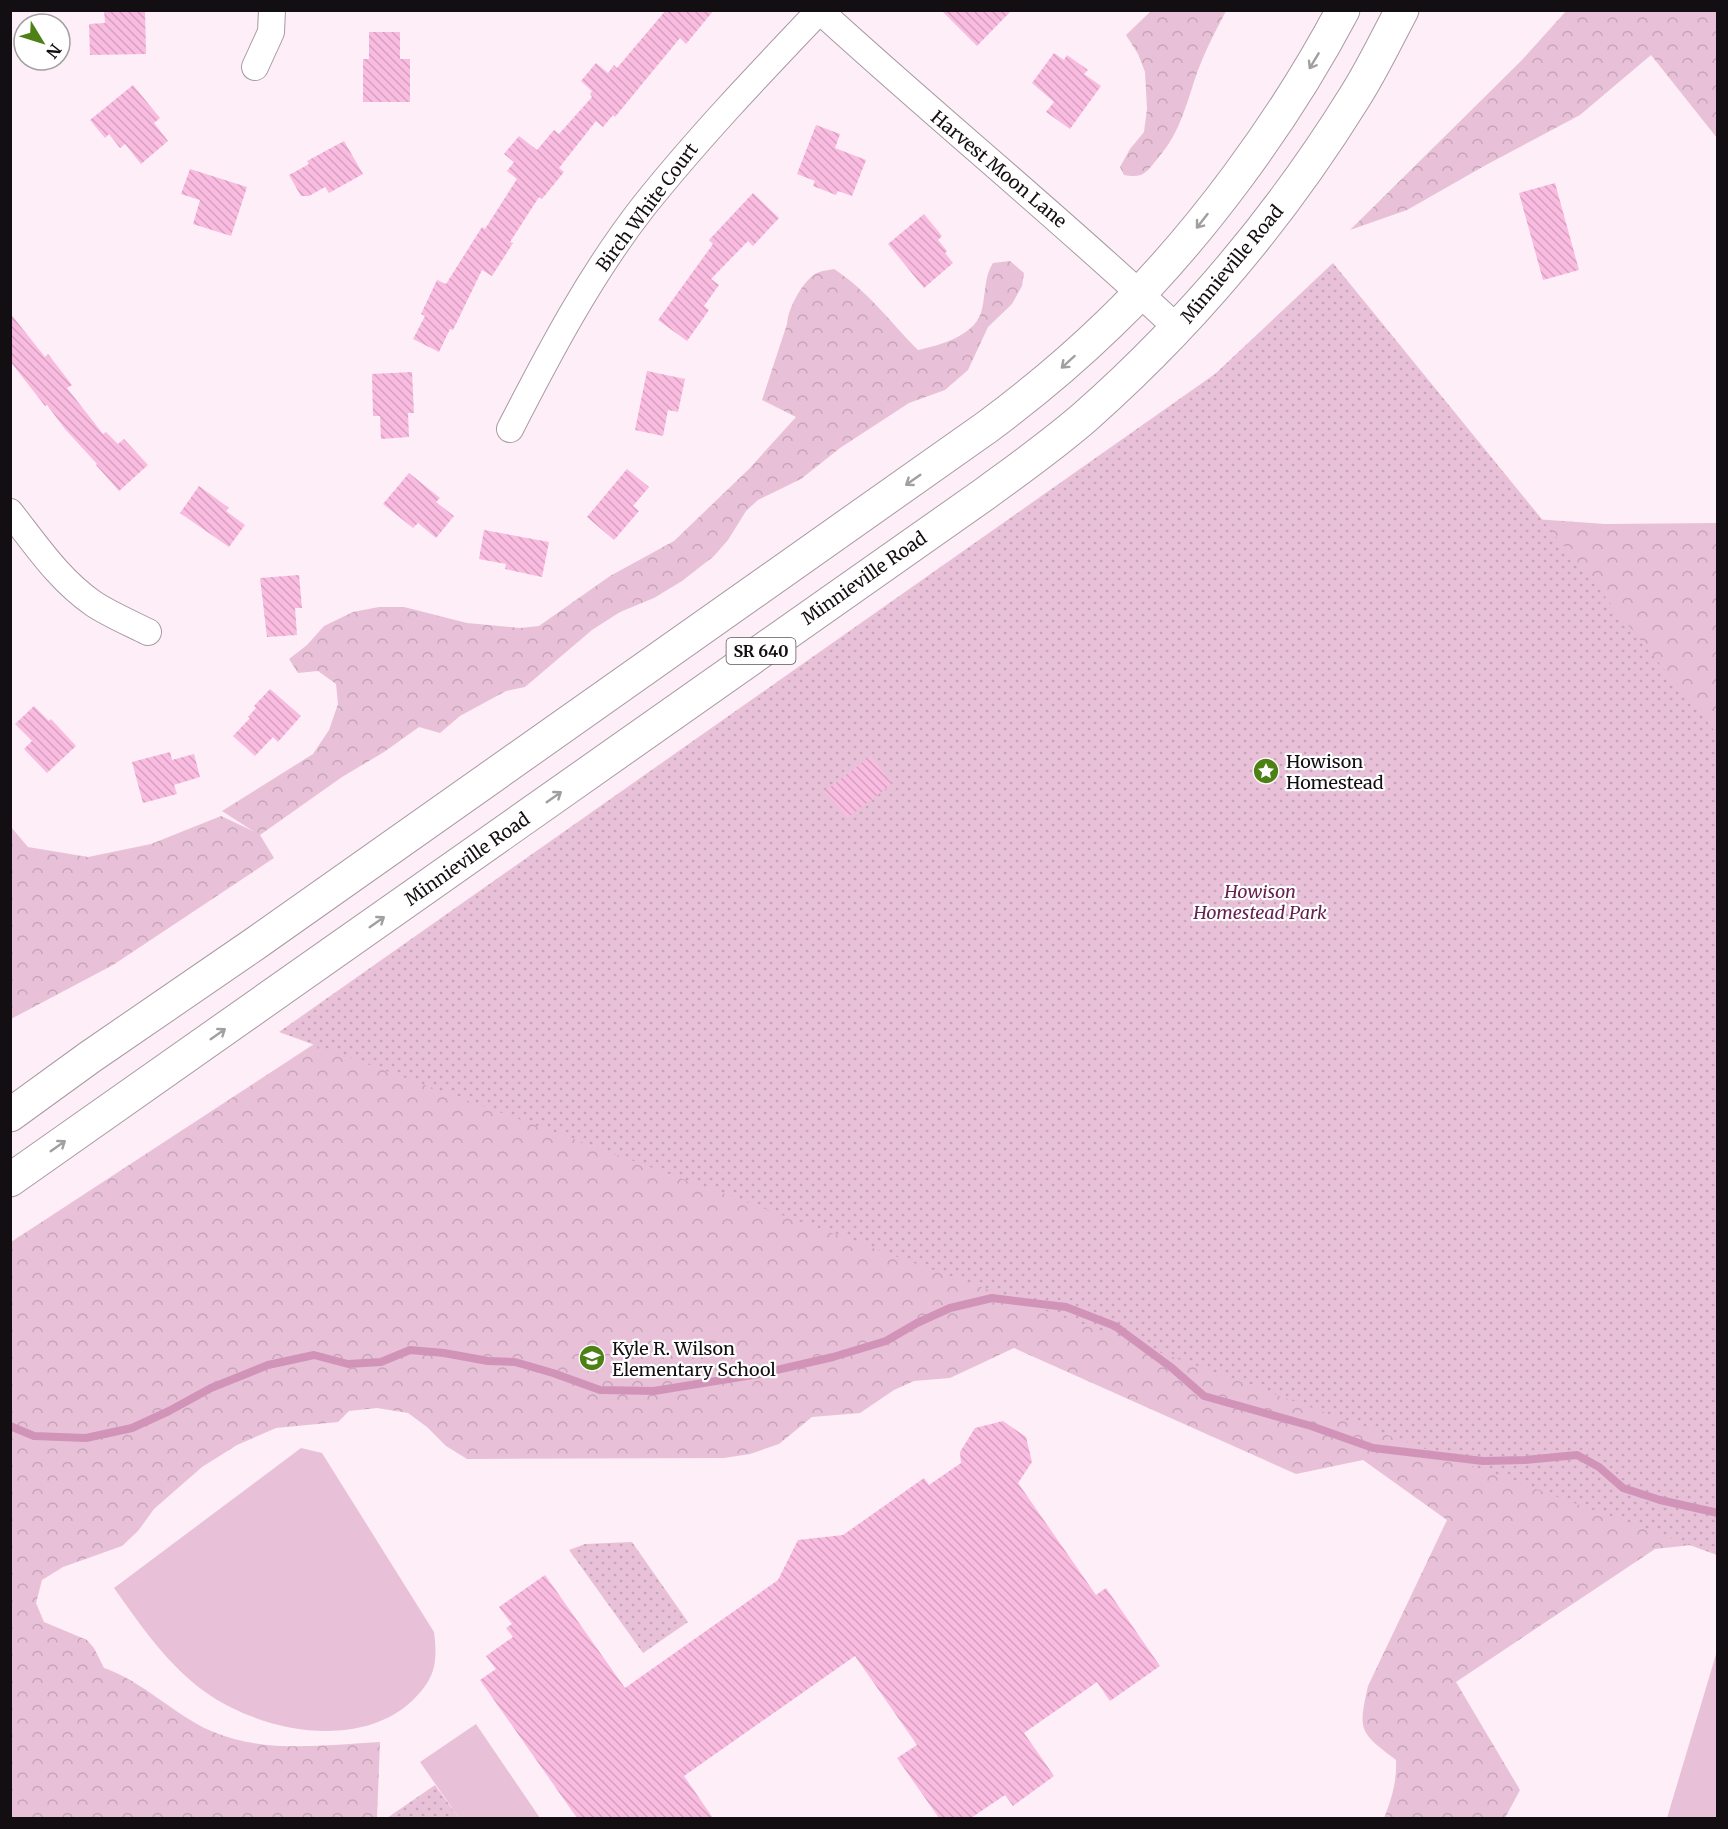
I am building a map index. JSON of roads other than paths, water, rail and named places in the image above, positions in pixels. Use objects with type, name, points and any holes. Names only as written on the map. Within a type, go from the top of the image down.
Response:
[{"type":"main road","name":"SR 640","points":[[10,1115],[987,427],[1063,367],[1111,323],[1170,260],[1256,150],[1308,71],[1343,10]]},
{"type":"main road","name":"Minnieville Road","points":[[10,1180],[986,493],[1085,417],[1177,328],[1238,261],[1298,183],[1355,96],[1402,10]]},
{"type":"street","points":[[255,67],[271,32],[272,10]]},
{"type":"street","name":"Harvest Moon Lane","points":[[820,11],[916,99],[1058,219],[1177,328]]},
{"type":"street","name":"Birch White Court","points":[[510,429],[543,364],[590,285],[642,209],[712,123],[820,11]]},
{"type":"street","points":[[10,512],[49,564],[79,592],[111,614],[148,632]]},
{"type":"waterway","points":[[10,1426],[34,1436],[86,1438],[132,1428],[211,1388],[268,1365],[314,1355],[348,1364],[381,1362],[410,1350],[444,1353],[488,1361],[515,1362],[600,1390],[654,1391],[759,1374],[833,1357],[886,1341],[950,1308],[992,1298],[1066,1307],[1115,1326],[1172,1368],[1204,1396],[1311,1426],[1373,1448],[1483,1461],[1577,1455],[1599,1467],[1623,1488],[1660,1500],[1718,1513]]},
{"type":"place","name":"Howison Homestead","points":[[1266,771]]},
{"type":"place","name":"Kyle R. Wilson Elementary School","points":[[592,1358]]},
{"type":"park label","name":"Howison Homestead Park","points":[[1260,901]]}]
